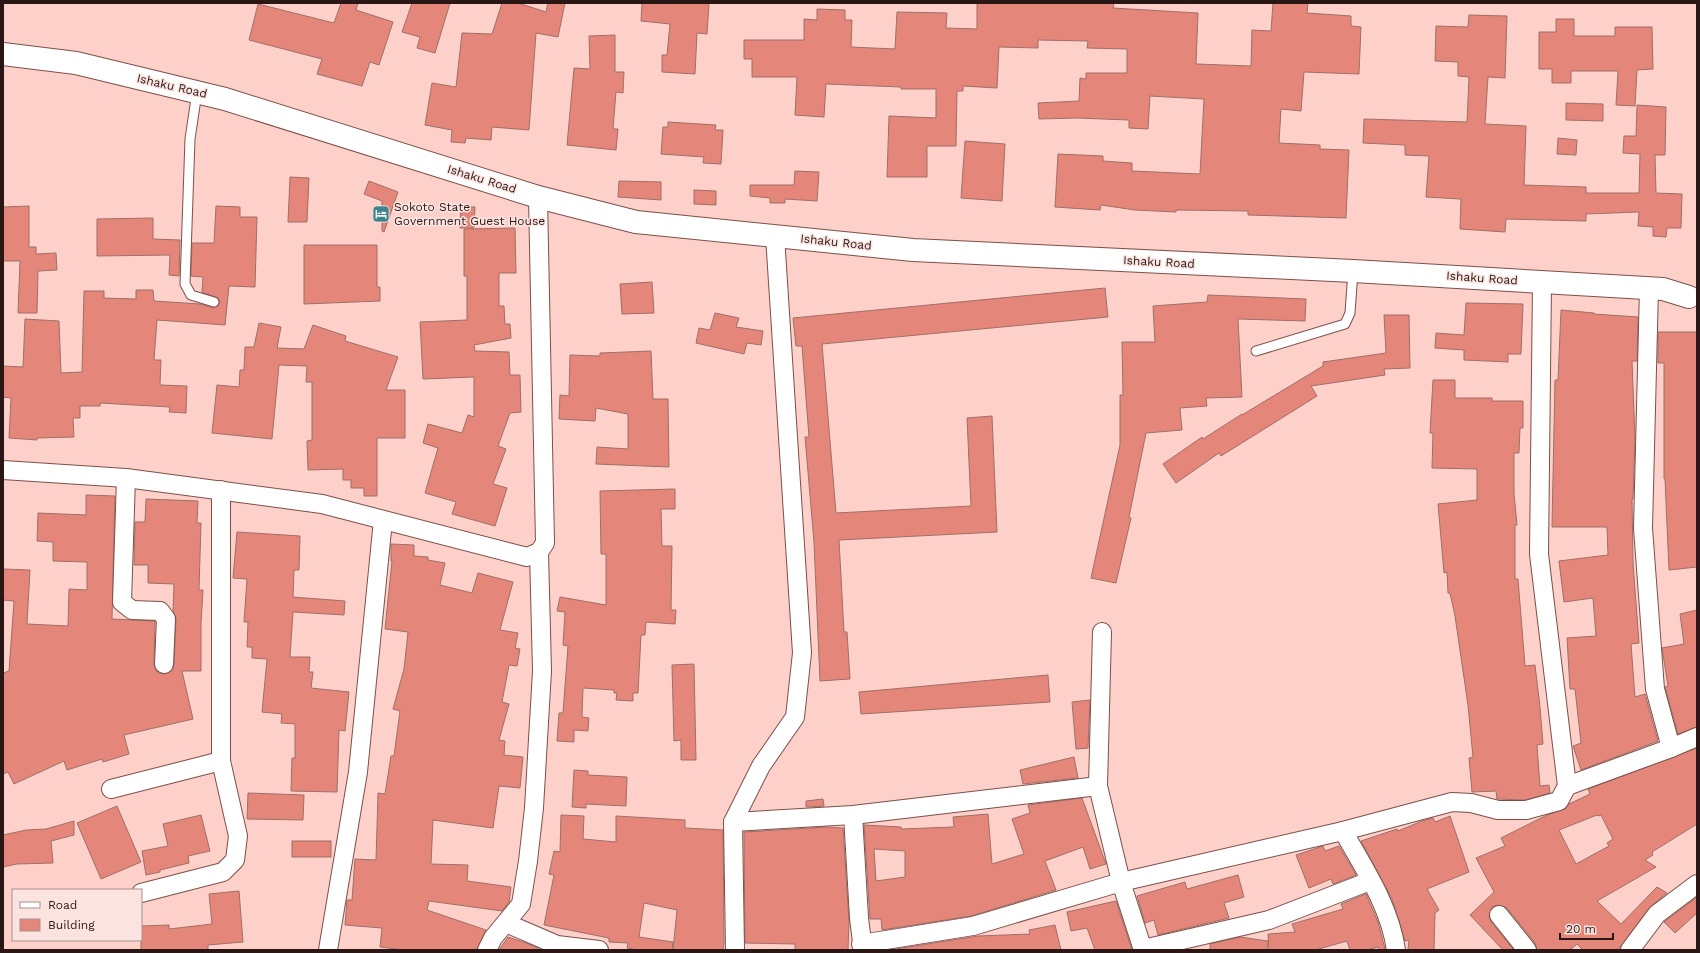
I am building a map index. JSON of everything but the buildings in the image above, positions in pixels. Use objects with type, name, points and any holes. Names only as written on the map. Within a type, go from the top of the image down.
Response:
[{"type":"street","name":"Ishaku Road","points":[[3,54],[76,63],[225,99],[538,197],[636,222],[913,250],[1353,270],[1649,288],[1663,289],[1694,299]]},
{"type":"street","points":[[3,470],[126,478],[322,504],[527,557],[539,552],[545,543],[538,197]]},
{"type":"street","points":[[736,950],[733,822],[761,766],[795,717],[802,653],[776,236]]},
{"type":"street","points":[[853,816],[862,947],[973,926],[1121,882],[1343,831],[1452,802],[1471,803],[1498,810],[1526,810],[1559,801],[1567,786],[1539,554],[1542,282]]},
{"type":"street","points":[[1649,288],[1643,528],[1655,689],[1671,748]]},
{"type":"street","points":[[126,478],[122,602],[132,610],[160,611],[166,619],[164,664]]},
{"type":"street","points":[[142,893],[223,872],[234,860],[238,836],[221,761],[221,490]]},
{"type":"street","points":[[328,950],[358,772],[383,520]]},
{"type":"street","points":[[487,950],[492,938],[521,904],[534,808],[542,671],[539,552]]},
{"type":"street","points":[[1102,632],[1098,786],[1121,882],[1143,950],[1269,920],[1370,881]]},
{"type":"street","points":[[1567,786],[1697,737]]},
{"type":"street","points":[[111,789],[221,761]]},
{"type":"street","points":[[733,822],[853,816],[1098,786]]},
{"type":"street","points":[[1343,831],[1370,881],[1393,930],[1396,950]]},
{"type":"street","points":[[1630,950],[1657,914],[1697,884]]},
{"type":"street","points":[[1499,915],[1527,950]]},
{"type":"street","points":[[506,923],[557,945],[599,950]]},
{"type":"lane","points":[[197,92],[190,139],[185,284],[191,294],[214,302]]},
{"type":"lane","points":[[1256,351],[1345,324],[1350,313],[1353,270]]},
{"type":"place","name":"Sokoto State Government Guest House","points":[[381,214]]}]
